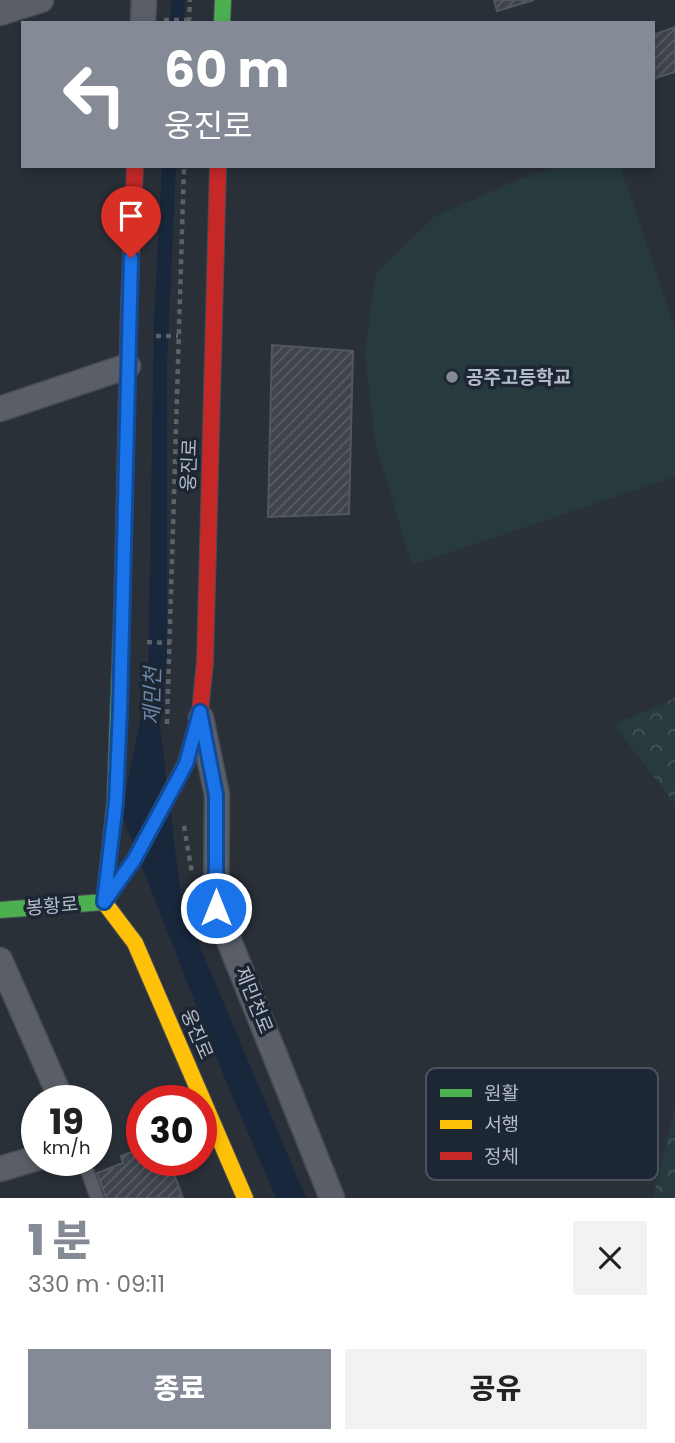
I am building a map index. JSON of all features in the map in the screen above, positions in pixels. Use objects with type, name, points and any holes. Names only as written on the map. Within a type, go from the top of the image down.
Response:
[{"type":"main road","points":[[222,21],[223,0]]},
{"type":"main road","points":[[104,902],[116,802],[135,168]]},
{"type":"main road","name":"웅진로","points":[[218,168],[205,662],[200,712],[186,764],[134,860],[104,902],[135,943],[245,1198]]},
{"type":"main road","name":"봉황로","points":[[0,910],[104,902]]},
{"type":"street","points":[[0,13],[41,0]]},
{"type":"street","points":[[144,0],[153,21]]},
{"type":"street","points":[[0,409],[128,366]]},
{"type":"street","name":"제민천로","points":[[200,712],[216,795],[216,908],[332,1198]]},
{"type":"street","points":[[0,960],[55,1085]]},
{"type":"street","points":[[0,1169],[21,1163]]},
{"type":"lane","points":[[89,1176],[97,1198]]},
{"type":"path","points":[[153,21],[189,21],[190,0]]},
{"type":"path","points":[[148,336],[178,337]]},
{"type":"path","points":[[139,641],[170,643]]},
{"type":"green space","points":[[556,168],[621,168],[675,329],[675,477],[412,565],[375,442],[365,353],[376,273],[435,216],[523,178]]},
{"type":"green space","points":[[675,698],[675,804],[614,725]]},
{"type":"green space","points":[[675,1108],[675,1198],[653,1198]]},
{"type":"water","points":[[171,0],[185,0],[184,21],[170,21]]},
{"type":"water","name":"제민천","points":[[162,168],[176,168],[167,363],[167,658],[160,727],[182,904],[306,1198],[276,1198],[223,1074],[121,813],[148,684],[154,318]]},
{"type":"building","points":[[494,0],[534,0],[497,11]]},
{"type":"building","points":[[675,27],[675,72],[655,78],[655,34]]},
{"type":"building","points":[[272,345],[353,351],[349,514],[268,517]]},
{"type":"building","points":[[126,1154],[126,1176],[175,1176],[183,1198],[106,1198],[98,1176],[112,1176],[112,1167],[123,1163],[121,1156]]},
{"type":"traffic: fast","points":[[222,21],[223,0]]},
{"type":"traffic: fast","points":[[0,910],[104,902],[115,802],[122,612]]},
{"type":"traffic: slow","points":[[134,860],[186,763]]},
{"type":"traffic: slow","points":[[117,883],[104,902],[135,943],[245,1198]]},
{"type":"traffic: jam","points":[[122,612],[135,168]]},
{"type":"traffic: jam","points":[[186,763],[200,712],[205,662],[218,168]]},
{"type":"place","name":"공주고등학교","points":[[452,377]]},
{"type":"route","points":[[131,258],[122,541],[120,710],[116,802],[104,902],[134,860],[186,764],[200,712],[216,795],[216,908]]}]
